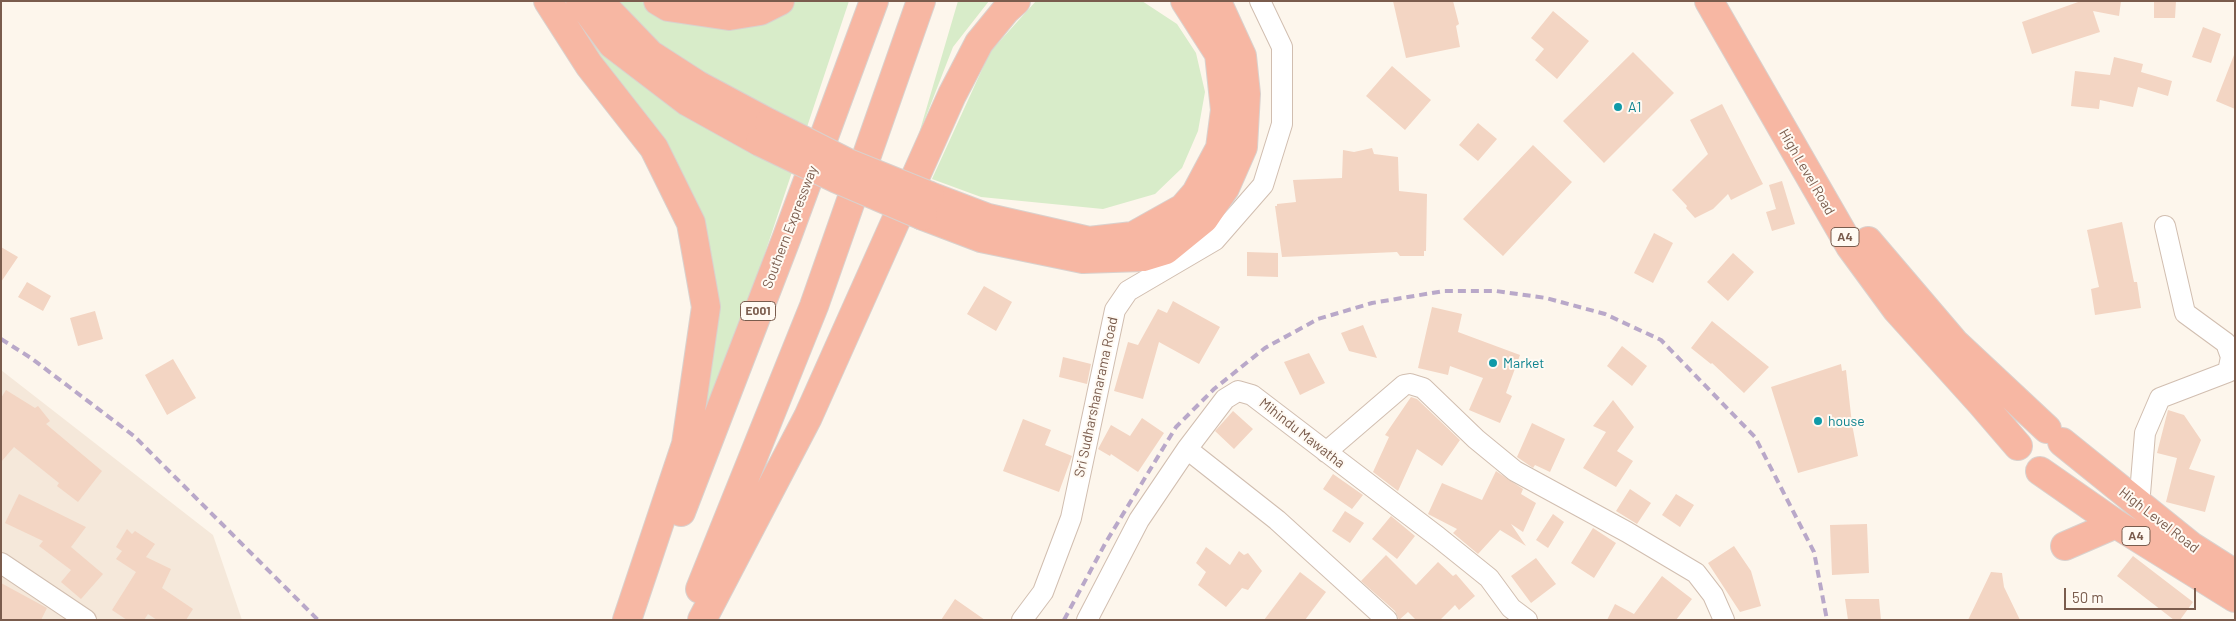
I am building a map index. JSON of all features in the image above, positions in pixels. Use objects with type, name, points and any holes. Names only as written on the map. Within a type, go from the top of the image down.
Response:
[{"type":"highway","points":[[548,1],[589,65],[654,148],[691,223],[706,308],[686,444],[627,620]]},
{"type":"highway","points":[[580,1],[612,44],[688,102],[848,163],[981,238],[1084,259],[1143,256],[1166,250],[1204,219],[1226,188],[1243,147],[1246,94],[1242,56],[1220,8],[1214,1]]},
{"type":"highway","points":[[599,1],[650,54],[765,132]]},
{"type":"highway","points":[[658,1],[668,7],[729,16],[760,11],[780,1]]},
{"type":"highway","name":"Southern Expressway","points":[[638,620],[787,237],[874,1]]},
{"type":"highway","points":[[688,620],[814,306],[921,1]]},
{"type":"highway","points":[[702,620],[808,417],[952,95],[979,43],[1006,10],[1016,1]]},
{"type":"highway","points":[[927,206],[1089,241],[1133,236],[1183,208],[1196,193],[1220,148],[1226,110],[1219,54],[1185,1]]},
{"type":"highway","name":"High Level Road","points":[[1709,1],[1850,246],[1897,310],[2018,446]]},
{"type":"highway","name":"High Level Road","points":[[1730,1],[1821,166],[1870,245],[1955,343],[2055,436],[2139,506],[2191,546],[2235,574]]},
{"type":"highway","points":[[2038,427],[2055,436],[2063,454],[2060,462],[2053,469],[2040,471],[2029,468],[2021,457],[2018,446],[2023,435],[2031,429],[2038,427]]},
{"type":"highway","name":"High Level Road","points":[[2040,471],[2116,524],[2235,598]]},
{"type":"highway","points":[[2064,546],[2116,524]]},
{"type":"street","name":"Sri Sudharshanarama Road","points":[[1022,620],[1043,592],[1071,518],[1115,310],[1128,291],[1214,240],[1263,185],[1282,124],[1282,46],[1260,1]]},
{"type":"street","points":[[2139,506],[2145,434],[2160,398],[2228,372],[2232,357],[2226,343],[2185,313],[2166,226]]},
{"type":"street","points":[[1326,452],[1404,385],[1410,384],[1423,388],[1476,439],[1515,470],[1627,532],[1696,573],[1713,595],[1724,620]]},
{"type":"street","name":"Mihindu Mawatha","points":[[1086,620],[1139,520],[1187,449],[1225,399],[1238,391],[1252,395],[1489,578],[1511,608],[1527,620]]},
{"type":"street","points":[[1187,449],[1277,520],[1386,620]]},
{"type":"street","points":[[1,563],[86,620]]},
{"type":"shaded area","points":[[1,370],[213,535],[242,620],[1,620]]},
{"type":"green space","points":[[560,1],[640,1],[673,15],[793,1],[849,1],[699,451],[714,289]]},
{"type":"green space","points":[[958,1],[989,1],[953,47],[918,137]]},
{"type":"green space","points":[[1036,1],[1142,1],[1177,24],[1196,53],[1205,92],[1198,131],[1182,168],[1155,194],[1103,209],[981,197],[932,179],[990,52]]},
{"type":"building","points":[[1393,1],[1453,1],[1459,24],[1456,26],[1460,47],[1406,58]]},
{"type":"building","points":[[2081,1],[2121,1],[2119,16],[2093,11],[2100,32],[2032,54],[2022,22]]},
{"type":"building","points":[[2154,1],[2176,1],[2175,18],[2154,18]]},
{"type":"building","points":[[1553,11],[1589,41],[1557,79],[1535,60],[1544,49],[1531,38]]},
{"type":"building","points":[[2203,27],[2221,34],[2211,63],[2192,57]]},
{"type":"building","name":"A1","points":[[1633,52],[1674,93],[1604,163],[1563,121]]},
{"type":"building","points":[[2235,56],[2235,109],[2216,101]]},
{"type":"building","points":[[2114,57],[2143,64],[2141,72],[2172,81],[2168,96],[2138,87],[2133,107],[2100,100],[2099,109],[2071,106],[2075,71],[2110,75]]},
{"type":"building","points":[[1392,66],[1431,100],[1405,130],[1366,96]]},
{"type":"building","points":[[1722,104],[1763,184],[1731,200],[1728,194],[1713,209],[1695,218],[1672,190],[1708,154],[1690,120]]},
{"type":"building","points":[[1478,123],[1497,139],[1478,161],[1459,145]]},
{"type":"building","points":[[1533,145],[1572,182],[1503,256],[1463,219]]},
{"type":"building","points":[[1372,148],[1374,154],[1398,157],[1399,191],[1427,194],[1426,251],[1424,251],[1424,256],[1400,256],[1397,252],[1282,257],[1275,206],[1277,204],[1296,202],[1293,180],[1342,178],[1343,150],[1354,152]]},
{"type":"building","points":[[1782,181],[1795,224],[1772,231],[1766,212],[1776,209],[1769,185]]},
{"type":"building","points":[[2122,222],[2134,282],[2137,282],[2141,308],[2095,315],[2091,289],[2099,287],[2087,230]]},
{"type":"building","points":[[1654,233],[1673,243],[1653,283],[1634,273]]},
{"type":"building","points":[[1,247],[18,257],[1,282]]},
{"type":"building","points":[[1247,252],[1278,253],[1278,277],[1247,276]]},
{"type":"building","points":[[1733,253],[1754,272],[1728,301],[1707,282]]},
{"type":"building","points":[[27,282],[51,296],[43,311],[18,297]]},
{"type":"building","points":[[984,286],[1012,302],[996,331],[967,314]]},
{"type":"building","points":[[1173,301],[1220,327],[1199,364],[1159,342],[1143,399],[1114,391],[1128,342],[1138,345],[1158,309],[1167,313]]},
{"type":"building","points":[[1432,307],[1462,314],[1458,332],[1520,355],[1506,393],[1512,396],[1500,423],[1469,410],[1483,378],[1450,366],[1448,375],[1418,368]]},
{"type":"building","points":[[95,311],[103,339],[78,346],[70,318]]},
{"type":"building","points":[[1712,321],[1769,367],[1744,393],[1712,363],[1691,348]]},
{"type":"building","points":[[1363,325],[1377,358],[1349,351],[1341,333]]},
{"type":"building","points":[[1622,346],[1647,366],[1632,386],[1607,366]]},
{"type":"building","points":[[1309,353],[1325,383],[1300,395],[1284,362]]},
{"type":"building","points":[[1063,357],[1091,364],[1087,384],[1059,377]]},
{"type":"building","points":[[173,359],[196,398],[167,415],[145,375]]},
{"type":"building","name":"house","points":[[1841,364],[1842,371],[1846,370],[1852,424],[1858,456],[1798,473],[1771,387]]},
{"type":"building","points":[[6,390],[35,408],[38,406],[50,421],[46,424],[102,471],[78,502],[57,486],[59,483],[14,447],[1,462],[1,398]]},
{"type":"building","points":[[1411,397],[1417,399],[1460,440],[1442,466],[1417,449],[1398,491],[1373,472],[1389,437],[1385,435]]},
{"type":"building","points":[[1613,400],[1634,427],[1617,451],[1633,461],[1616,487],[1583,468],[1606,432],[1593,426]]},
{"type":"building","points":[[2168,410],[2184,415],[2201,440],[2189,469],[2215,476],[2205,512],[2166,502],[2177,458],[2157,453]]},
{"type":"building","points":[[1233,411],[1253,429],[1234,449],[1215,431]]},
{"type":"building","points":[[1142,418],[1164,433],[1138,472],[1111,454],[1110,456],[1098,449],[1111,425],[1130,436]]},
{"type":"building","points":[[1023,419],[1051,430],[1045,445],[1072,456],[1059,492],[1003,471]]},
{"type":"building","points":[[1532,423],[1565,439],[1550,472],[1535,465],[1533,468],[1517,457]]},
{"type":"building","points":[[1496,471],[1523,489],[1521,494],[1536,503],[1523,532],[1511,524],[1526,546],[1500,530],[1478,554],[1453,533],[1457,529],[1428,514],[1442,483],[1482,500]]},
{"type":"building","points":[[1333,474],[1363,495],[1352,509],[1323,489]]},
{"type":"building","points":[[1630,489],[1651,503],[1637,524],[1616,511]]},
{"type":"building","points":[[19,494],[86,527],[71,547],[103,574],[81,599],[61,582],[71,570],[39,546],[43,541],[5,523]]},
{"type":"building","points":[[1676,494],[1694,505],[1680,527],[1662,515]]},
{"type":"building","points":[[1345,511],[1364,523],[1350,543],[1332,531]]},
{"type":"building","points":[[1553,514],[1564,522],[1548,548],[1536,540]]},
{"type":"building","points":[[1391,516],[1415,536],[1397,559],[1372,539]]},
{"type":"building","points":[[1867,524],[1869,573],[1832,575],[1830,525]]},
{"type":"building","points":[[1593,528],[1616,543],[1594,578],[1571,563]]},
{"type":"building","points":[[127,529],[132,534],[135,531],[155,544],[146,557],[171,569],[162,588],[193,609],[186,620],[157,620],[148,614],[144,620],[127,620],[112,610],[136,572],[116,559],[122,551],[116,547]]},
{"type":"building","points":[[1734,546],[1751,571],[1761,606],[1740,612],[1708,563]]},
{"type":"building","points":[[1206,547],[1230,565],[1239,551],[1244,555],[1248,553],[1262,571],[1248,590],[1242,588],[1226,607],[1198,585],[1206,572],[1196,563]]},
{"type":"building","points":[[1386,555],[1416,585],[1438,562],[1453,576],[1456,574],[1475,596],[1459,610],[1455,605],[1440,620],[1416,620],[1408,612],[1399,620],[1395,611],[1361,581]]},
{"type":"building","points":[[2133,556],[2193,602],[2180,620],[2174,620],[2117,576]]},
{"type":"building","points":[[1536,558],[1556,584],[1531,603],[1511,576]]},
{"type":"building","points":[[1300,572],[1326,592],[1305,620],[1264,620]]},
{"type":"building","points":[[1991,572],[2002,573],[2004,587],[2020,620],[1968,620]]},
{"type":"building","points":[[1662,576],[1692,599],[1676,620],[1607,620],[1615,604],[1634,614]]},
{"type":"building","points":[[1,583],[47,608],[41,620],[1,620]]},
{"type":"building","points":[[955,599],[985,620],[941,620]]},
{"type":"building","points":[[1845,599],[1879,599],[1881,620],[1848,620]]},
{"type":"railway","points":[[1064,620],[1106,542],[1176,427],[1214,389],[1265,348],[1318,319],[1372,303],[1444,291],[1496,291],[1546,298],[1605,314],[1661,340],[1755,437],[1814,552],[1827,620]]},
{"type":"railway","points":[[1,339],[31,358],[134,436],[318,620]]},
{"type":"place","name":"A1","points":[[1618,107]]},
{"type":"place","name":"Market","points":[[1493,363]]},
{"type":"place","name":"house","points":[[1818,421]]}]
